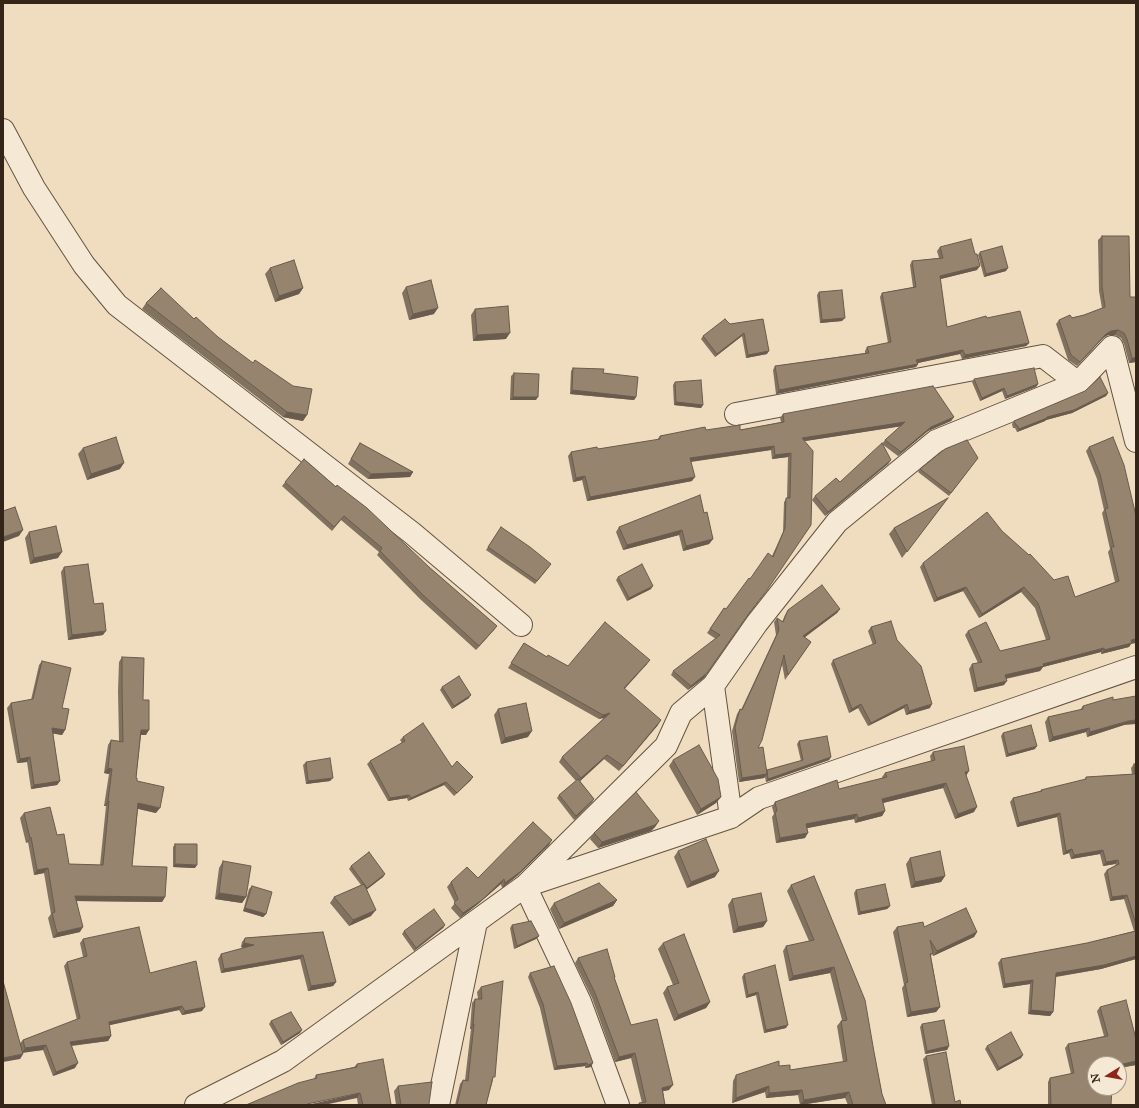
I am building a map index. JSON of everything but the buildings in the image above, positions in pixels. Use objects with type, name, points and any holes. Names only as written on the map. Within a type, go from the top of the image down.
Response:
[{"type":"street","points":[[3,130],[34,188],[84,265],[118,305],[412,533],[521,625]]},
{"type":"street","points":[[196,1105],[283,1061],[525,886],[666,746],[681,713],[713,686],[757,623],[836,522],[936,441],[1078,383],[1112,347],[1136,441]]},
{"type":"street","points":[[736,414],[1043,356],[1078,383]]},
{"type":"street","points":[[525,886],[732,817],[759,798],[1136,668]]},
{"type":"street","points":[[713,686],[732,817]]},
{"type":"street","points":[[525,886],[580,1002],[618,1105]]},
{"type":"street","points":[[438,1105],[476,922]]}]
